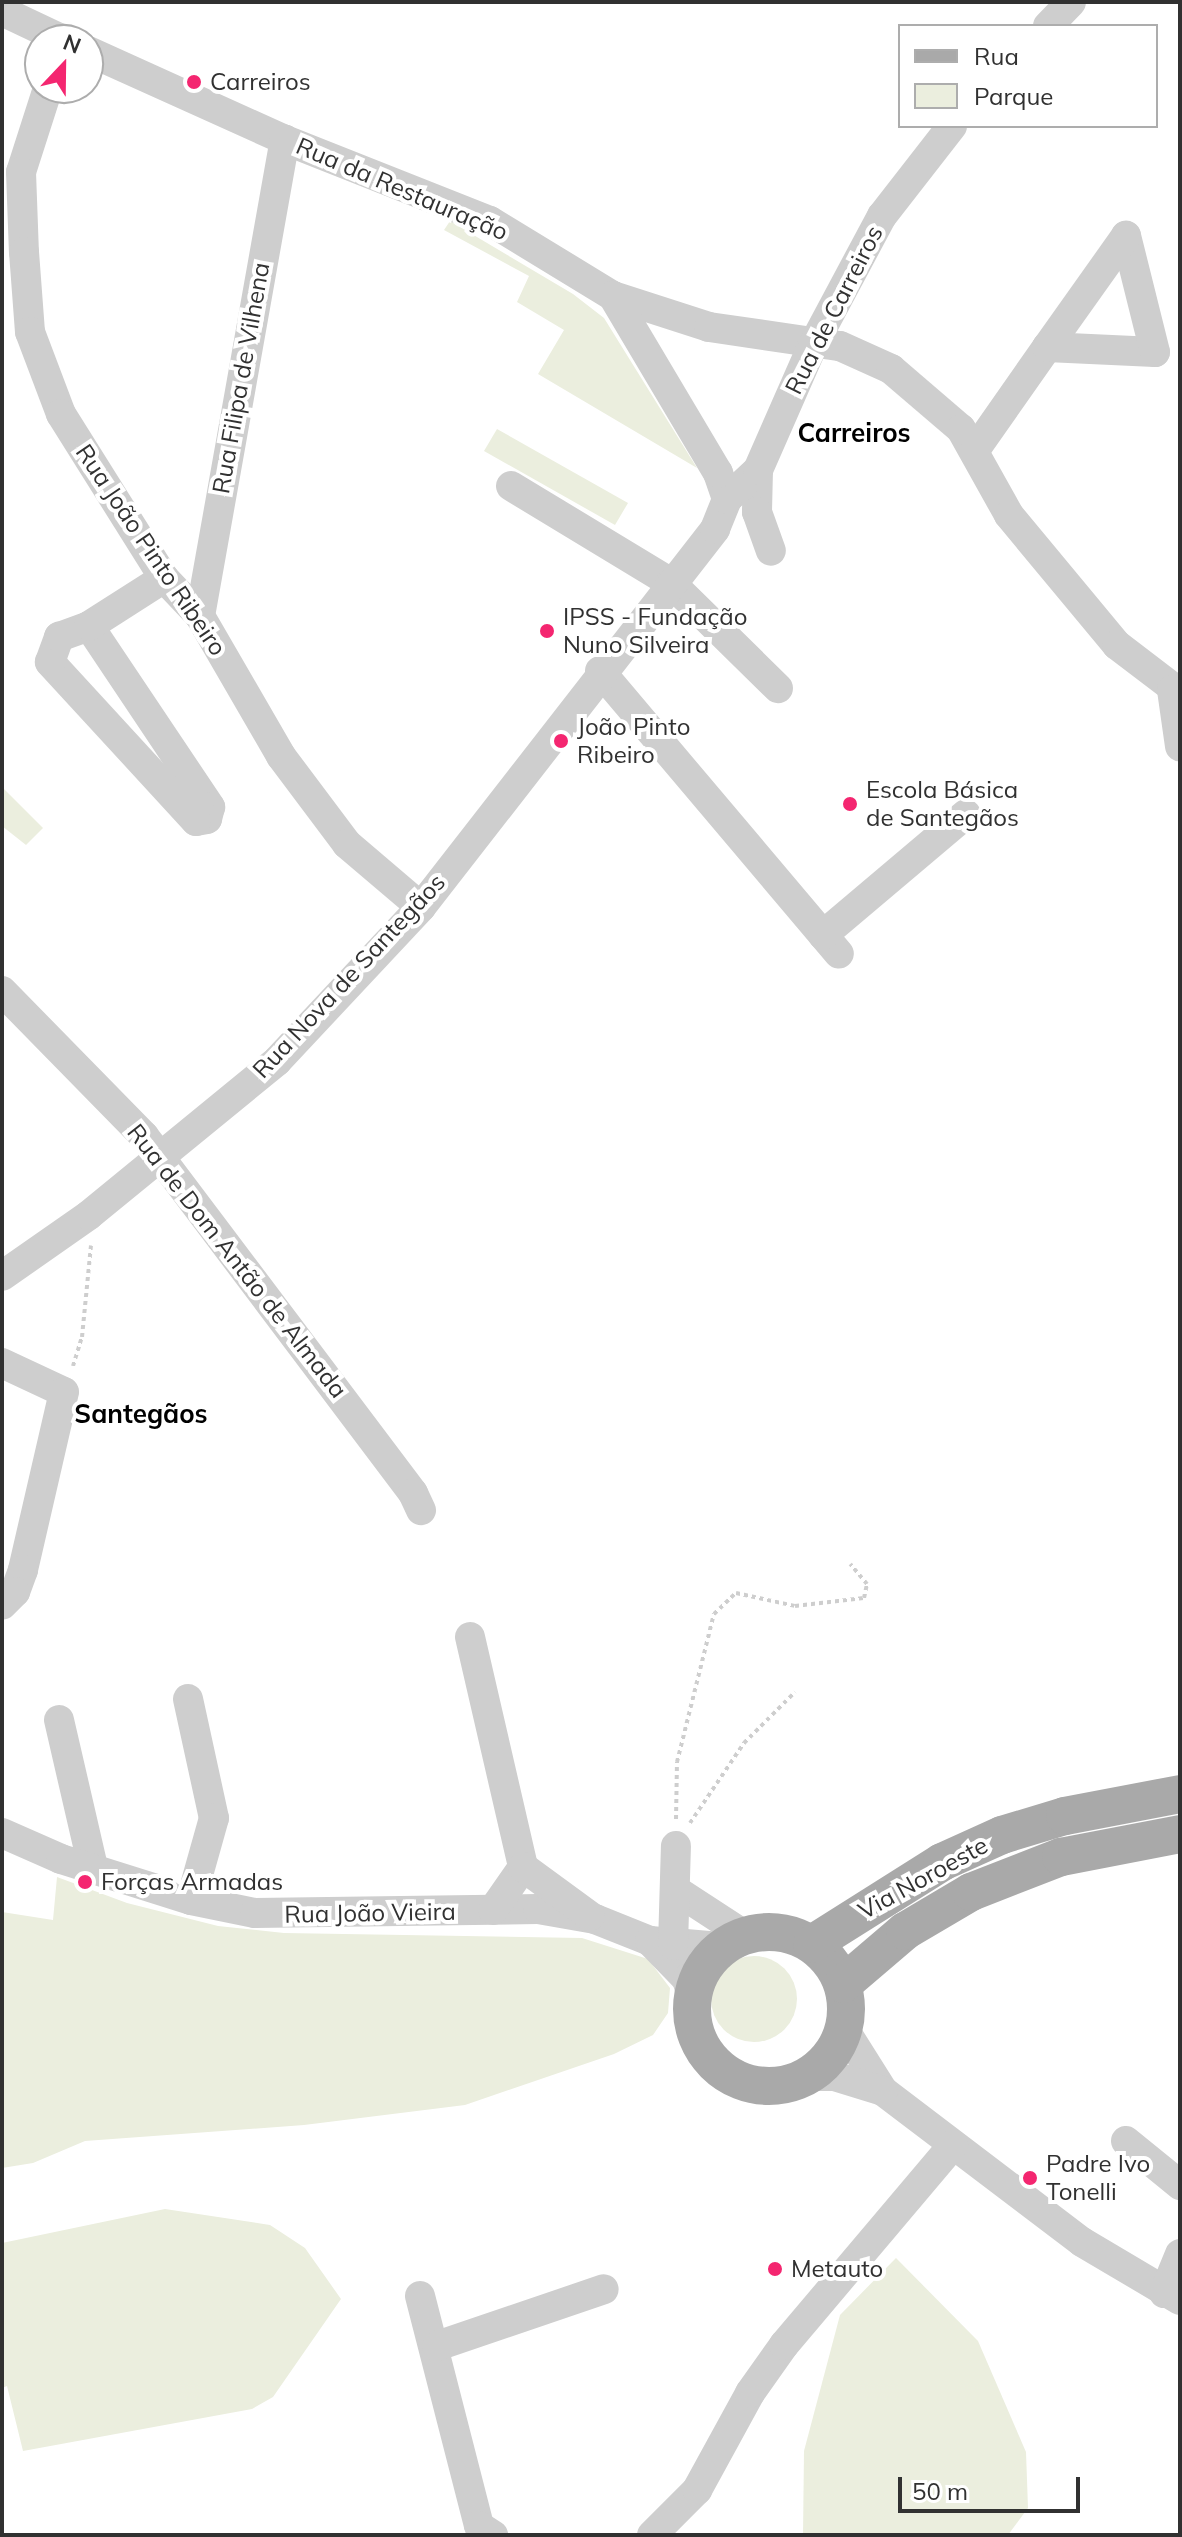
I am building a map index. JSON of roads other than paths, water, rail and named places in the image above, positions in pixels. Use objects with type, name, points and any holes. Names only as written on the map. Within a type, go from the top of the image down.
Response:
[{"type":"main road","name":"Via Noroeste","points":[[812,1944],[942,1862],[1002,1835],[1065,1816],[1180,1794]]},
{"type":"main road","name":"Via Noroeste","points":[[843,1984],[905,1931],[971,1892],[1061,1857],[1180,1834]]},
{"type":"main road","points":[[788,1934],[812,1944],[830,1961],[843,1984],[844,2029],[831,2056],[809,2076],[764,2087],[739,2081],[717,2067],[701,2047],[692,2022],[692,1997],[700,1972],[733,1942],[788,1934]]},
{"type":"street","points":[[1050,24],[1071,2]]},
{"type":"street","points":[[2,11],[29,24]]},
{"type":"street","name":"Rua da Restauração","points":[[104,58],[285,140],[490,221],[613,296],[709,327],[862,352],[891,369],[929,396],[975,450],[1009,515],[1117,645],[1176,691]]},
{"type":"street","name":"Rua João Pinto Ribeiro","points":[[43,104],[21,172],[27,306],[44,373],[61,414],[164,578],[200,616],[281,756],[347,844],[421,907]]},
{"type":"street","name":"Rua de Carreiros","points":[[727,499],[758,470],[813,345],[882,216],[950,128]]},
{"type":"street","name":"Rua Filipa de Vilhena","points":[[200,616],[285,140]]},
{"type":"street","points":[[2,196],[21,172]]},
{"type":"street","points":[[613,296],[718,473],[727,499]]},
{"type":"street","points":[[975,450],[1047,347]]},
{"type":"street","points":[[758,470],[757,512],[771,551]]},
{"type":"street","points":[[511,486],[671,583],[778,688]]},
{"type":"street","name":"Rua Nova de Santegãos","points":[[2,1276],[89,1215],[159,1154],[277,1061],[421,907],[600,671],[715,529],[727,499]]},
{"type":"street","points":[[89,626],[210,807],[207,819],[196,821],[50,662],[59,637],[89,626],[164,578]]},
{"type":"street","points":[[600,671],[831,945],[966,814]]},
{"type":"street","points":[[1176,691],[1180,746]]},
{"type":"street","name":"Rua de Dom Antão de Almada","points":[[2,991],[159,1154],[413,1493],[421,1510]]},
{"type":"street","points":[[2,1363],[64,1392],[23,1570],[15,1592],[2,1605]]},
{"type":"street","points":[[470,1637],[523,1867],[595,1919]]},
{"type":"street","points":[[188,1699],[214,1818],[191,1900]]},
{"type":"street","points":[[59,1720],[93,1867]]},
{"type":"street","name":"Rua João Vieira","points":[[2,1833],[191,1900],[292,1916],[538,1909],[595,1919],[661,1943],[733,1942]]},
{"type":"street","points":[[661,1943],[677,1891],[676,1846]]},
{"type":"street","points":[[493,1910],[523,1867]]},
{"type":"street","points":[[677,1891],[733,1942]]},
{"type":"street","name":"Rua João Vieira","points":[[661,1943],[687,1979],[692,1997]]},
{"type":"street","points":[[844,2029],[883,2091],[1082,2242],[1172,2297],[1180,2254]]},
{"type":"street","points":[[809,2076],[834,2076],[883,2091]]},
{"type":"street","points":[[1126,2141],[1180,2185]]},
{"type":"street","points":[[652,2535],[697,2490],[750,2393],[784,2345],[953,2145]]},
{"type":"street","points":[[437,2346],[604,2289]]},
{"type":"street","points":[[420,2296],[437,2346],[479,2526],[493,2535]]},
{"type":"place","name":"Carreiros","points":[[194,82]]},
{"type":"place","name":"IPSS - Fundação Nuno Silveira","points":[[547,631]]},
{"type":"place","name":"João Pinto Ribeiro","points":[[561,741]]},
{"type":"place","name":"Escola Básica de Santegãos","points":[[850,804]]},
{"type":"place","name":"Forças Armadas","points":[[85,1882]]},
{"type":"place","name":"Padre Ivo Tonelli","points":[[1030,2178]]},
{"type":"place","name":"Metauto","points":[[775,2269]]},
{"type":"district","name":"Carreiros","points":[[854,433]]},
{"type":"district","name":"Santegãos","points":[[141,1414]]}]
